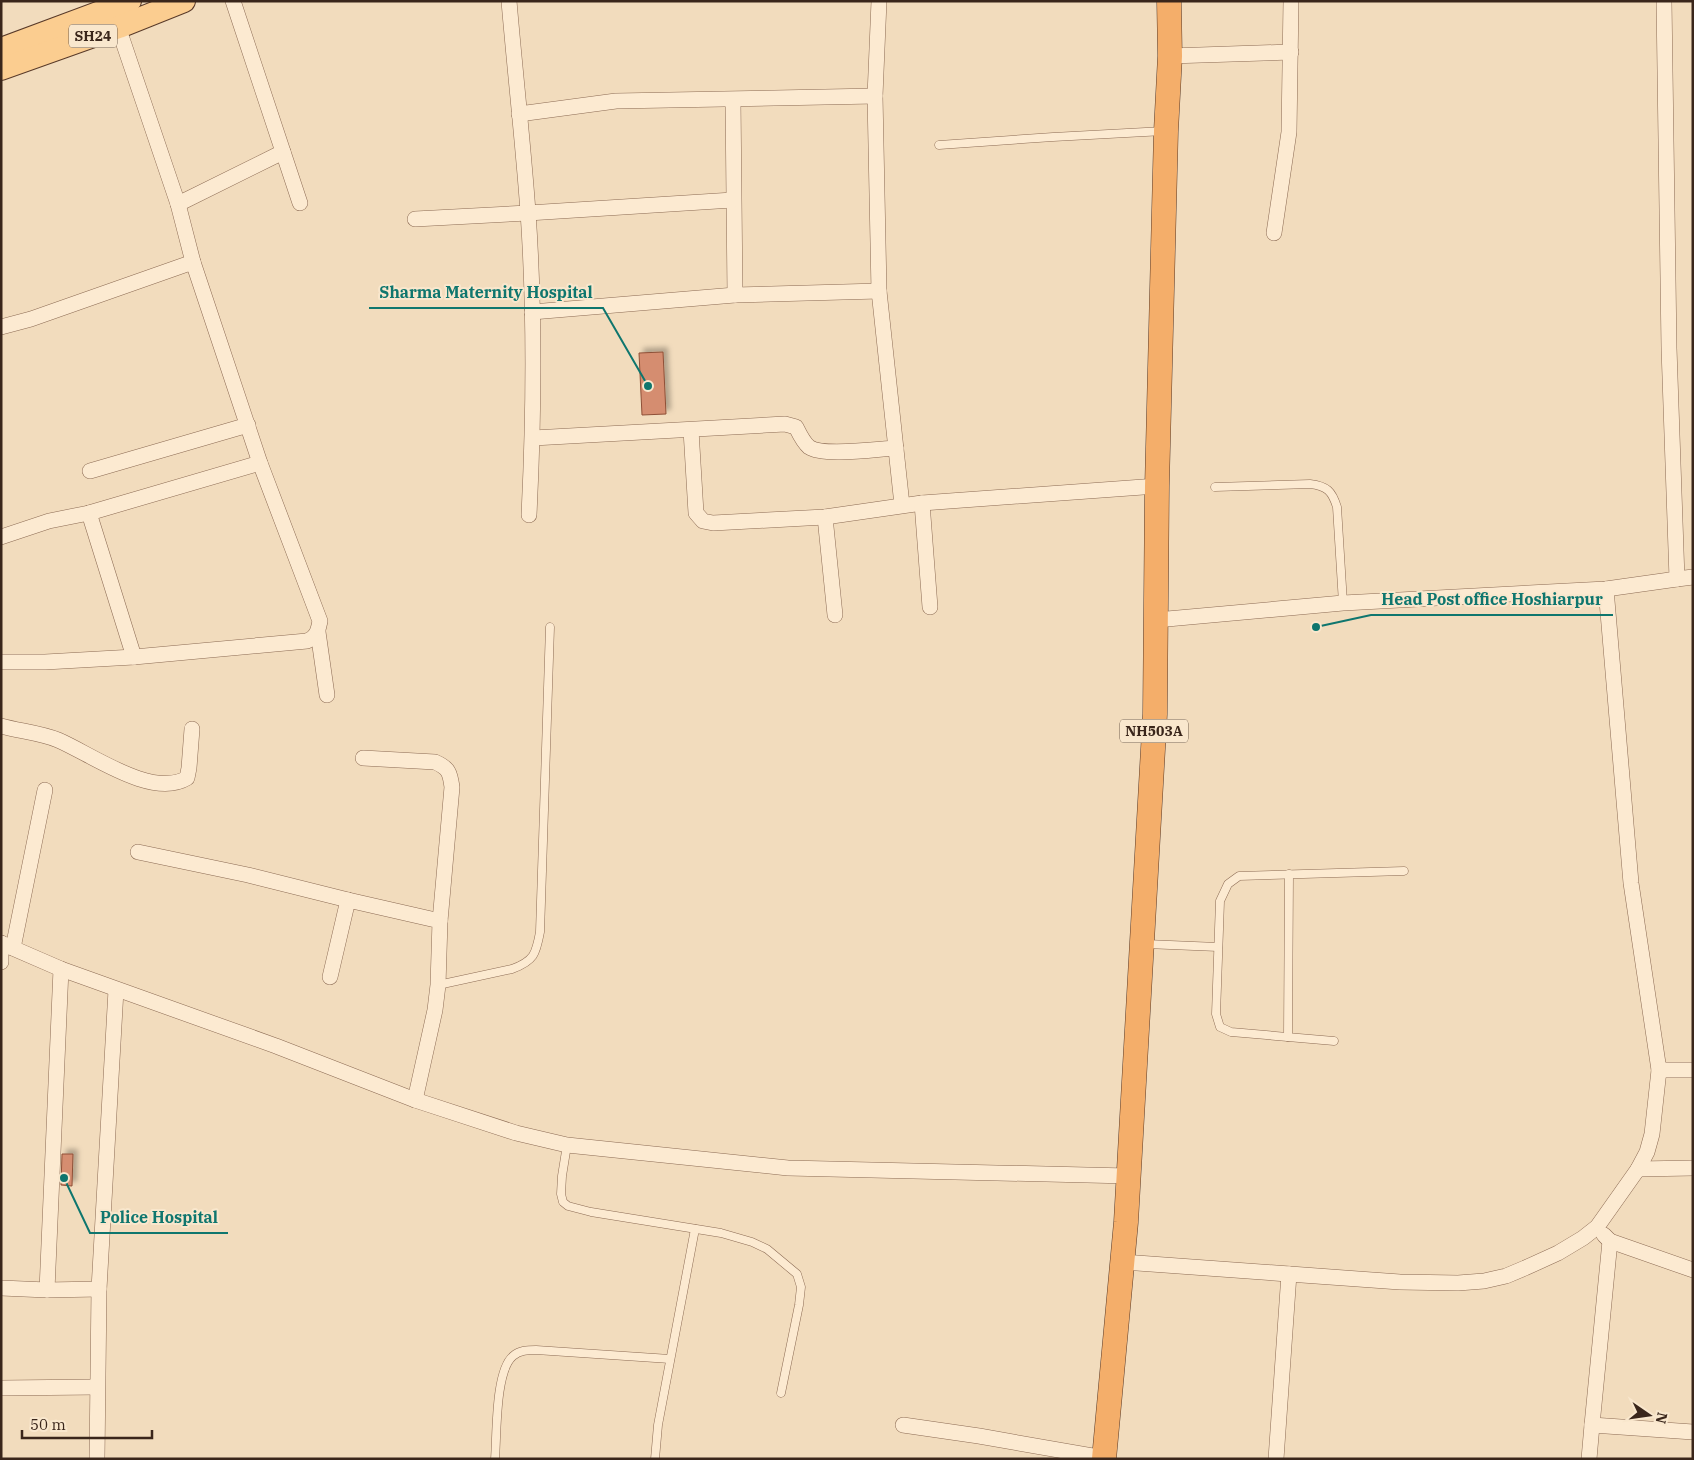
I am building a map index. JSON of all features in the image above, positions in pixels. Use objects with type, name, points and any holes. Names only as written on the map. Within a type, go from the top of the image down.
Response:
[{"type":"highway","name":"NH503A","points":[[1104,1459],[1123,1262],[1154,714],[1157,486],[1166,131],[1170,56],[1169,1]]},
{"type":"main road","name":"SH24","points":[[1,48],[120,12],[184,1]]},
{"type":"main road","name":"SH24","points":[[1,69],[120,12]]},
{"type":"street","points":[[233,1],[300,203]]},
{"type":"street","points":[[509,1],[528,214],[532,312],[533,438],[529,515]]},
{"type":"street","points":[[879,1],[874,96],[879,291],[902,505]]},
{"type":"street","points":[[1274,233],[1289,132],[1292,1]]},
{"type":"street","points":[[1664,1],[1669,348],[1677,579]]},
{"type":"street","points":[[120,12],[178,204],[193,262],[260,463],[318,613],[320,621],[318,632],[327,695]]},
{"type":"street","points":[[1170,56],[1291,52]]},
{"type":"street","points":[[519,114],[616,101],[874,96]]},
{"type":"street","points":[[734,100],[733,200],[735,295]]},
{"type":"street","points":[[178,204],[282,152]]},
{"type":"street","points":[[415,219],[528,214],[733,200]]},
{"type":"street","points":[[1,327],[31,319],[193,262]]},
{"type":"street","points":[[532,312],[735,295],[879,291]]},
{"type":"street","points":[[533,438],[785,424],[796,426],[808,446],[818,451],[833,452],[896,448]]},
{"type":"street","points":[[90,471],[248,425]]},
{"type":"street","points":[[692,430],[696,513],[703,521],[713,523],[825,517],[922,502],[1157,486]]},
{"type":"street","points":[[1,537],[49,521],[89,512],[260,463]]},
{"type":"street","points":[[922,502],[930,607]]},
{"type":"street","points":[[89,512],[134,657]]},
{"type":"street","points":[[825,517],[835,616]]},
{"type":"street","points":[[1156,620],[1343,603],[1606,589],[1693,577]]},
{"type":"street","points":[[1123,1262],[1400,1282],[1458,1283],[1484,1281],[1506,1276],[1558,1253],[1583,1238],[1597,1227],[1638,1170],[1647,1152],[1652,1134],[1660,1070],[1631,883],[1606,589]]},
{"type":"street","points":[[1,662],[44,662],[134,657],[307,641],[313,639],[318,632]]},
{"type":"street","points":[[1,726],[56,739],[130,775],[157,784],[179,783],[187,778],[192,729]]},
{"type":"street","points":[[363,758],[435,762],[445,766],[451,775],[452,787],[440,922],[438,985],[435,1010],[415,1100]]},
{"type":"street","points":[[1,962],[45,790]]},
{"type":"street","points":[[138,852],[248,875],[440,922]]},
{"type":"street","points":[[330,977],[348,900]]},
{"type":"street","points":[[5,945],[116,990],[276,1046],[415,1100],[516,1133],[567,1145],[788,1168],[1128,1176]]},
{"type":"street","points":[[47,1290],[61,969]]},
{"type":"street","points":[[97,1459],[99,1289],[116,990]]},
{"type":"street","points":[[1660,1070],[1693,1070]]},
{"type":"street","points":[[1638,1170],[1693,1168]]},
{"type":"street","points":[[1597,1227],[1610,1241],[1693,1270]]},
{"type":"street","points":[[1589,1459],[1610,1241]]},
{"type":"street","points":[[1276,1459],[1289,1274]]},
{"type":"street","points":[[1,1288],[47,1290],[99,1289]]},
{"type":"street","points":[[1,1388],[97,1387]]},
{"type":"street","points":[[1592,1425],[1693,1432]]},
{"type":"street","points":[[903,1426],[979,1436],[1104,1459]]},
{"type":"lane","points":[[939,145],[1166,131]]},
{"type":"lane","points":[[1215,487],[1310,484],[1319,485],[1333,495],[1337,507],[1343,603]]},
{"type":"lane","points":[[438,985],[512,969],[533,958],[538,948],[550,627]]},
{"type":"lane","points":[[1334,1041],[1231,1032],[1220,1027],[1216,1014],[1220,901],[1228,884],[1239,876],[1404,871]]},
{"type":"lane","points":[[1288,1037],[1290,874]]},
{"type":"lane","points":[[1141,944],[1218,947]]},
{"type":"lane","points":[[567,1145],[561,1194],[563,1202],[568,1206],[591,1212],[721,1233],[752,1242],[767,1249],[797,1274],[801,1287],[799,1305],[781,1393]]},
{"type":"lane","points":[[655,1459],[658,1425],[695,1229]]},
{"type":"lane","points":[[495,1459],[501,1382],[506,1363],[515,1354],[536,1350],[670,1359]]},
{"type":"building","points":[[663,352],[666,414],[642,415],[639,353]]},
{"type":"building","points":[[62,1154],[73,1154],[72,1186],[61,1185]]},
{"type":"place","name":"Sharma Maternity Hospital","points":[[648,386]]},
{"type":"place","name":"Head Post office Hoshiarpur","points":[[1316,627]]},
{"type":"place","name":"Police Hospital","points":[[64,1178]]}]
